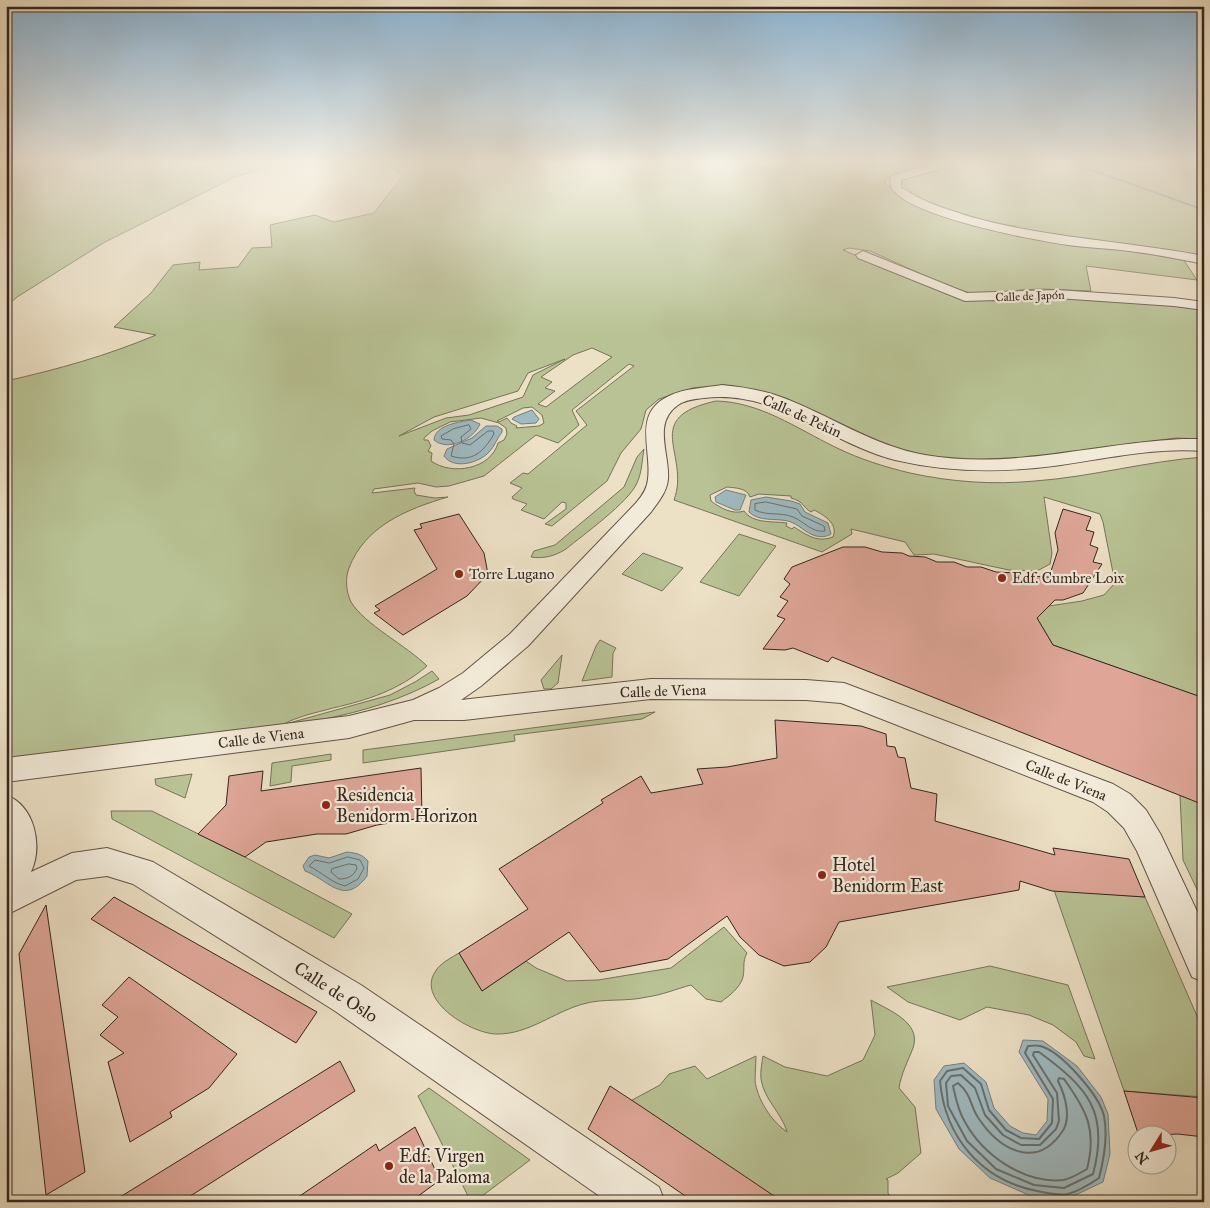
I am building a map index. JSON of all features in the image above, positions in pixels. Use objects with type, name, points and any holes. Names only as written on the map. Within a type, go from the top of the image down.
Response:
[{"type":"street","points":[[968,219],[1066,241],[1128,247],[1204,260]]},
{"type":"street","name":"Calle de Japón","points":[[863,254],[965,297],[1057,294],[1174,302],[1204,306]]},
{"type":"street","name":"Calle de Pekin","points":[[414,710],[439,701],[464,686],[504,654],[575,582],[642,509],[656,489],[655,422],[662,409],[673,400],[707,391],[747,393],[769,399],[873,447],[918,460],[952,465],[1014,466],[1149,447],[1204,445]]},
{"type":"street","name":"Calle de Viena","points":[[6,770],[349,727],[414,710],[464,710],[651,689],[806,690],[844,693],[1102,793],[1119,803],[1135,818],[1150,845],[1204,965]]},
{"type":"street","points":[[6,808],[20,828],[19,863],[6,890]]},
{"type":"street","name":"Calle de Oslo","points":[[6,900],[72,867],[106,862],[142,872],[348,998],[644,1202]]},
{"type":"green space","points":[[6,219],[150,219],[105,242],[17,297],[6,307]]},
{"type":"green space","points":[[295,219],[327,219],[334,222],[346,219],[968,219],[1183,259],[1197,280],[1086,266],[1091,291],[1042,289],[1020,290],[1000,295],[973,294],[946,285],[870,251],[849,248],[843,250],[960,299],[996,301],[1025,297],[1087,298],[1204,309],[1204,439],[1176,438],[1025,458],[961,460],[919,455],[884,446],[730,387],[693,388],[659,399],[646,410],[641,429],[621,453],[607,481],[552,526],[545,524],[566,509],[566,503],[562,502],[544,519],[521,510],[527,504],[512,497],[522,488],[510,483],[523,473],[528,474],[587,425],[576,411],[634,366],[629,364],[572,410],[579,425],[558,443],[536,435],[484,476],[449,486],[436,487],[418,483],[374,489],[372,493],[415,488],[416,495],[435,498],[448,497],[417,507],[389,521],[377,530],[356,553],[347,576],[348,594],[357,610],[375,627],[419,658],[427,666],[405,682],[383,693],[300,717],[282,725],[390,695],[432,671],[439,679],[411,693],[382,704],[322,720],[260,729],[6,758],[6,381],[82,361],[156,335],[114,327],[151,293],[173,265],[200,262],[199,270],[238,267],[252,248],[272,247],[270,225]],"holes":[[[592,348],[612,357],[546,407],[538,404],[555,391],[545,388],[552,382],[541,377],[573,355]],[[565,359],[533,375],[523,397],[469,415],[446,418],[399,436],[434,417],[518,391],[528,373]],[[532,407],[542,415],[544,423],[539,426],[516,428],[517,426],[507,418],[499,422],[497,421],[523,408]],[[481,418],[499,423],[506,428],[507,434],[504,440],[498,443],[488,459],[479,464],[460,469],[440,466],[431,461],[432,453],[428,451],[431,446],[428,440],[424,440],[424,438],[432,431],[450,422]]]},
{"type":"green space","points":[[982,219],[1204,219],[1204,256],[1067,238]]},
{"type":"green space","points":[[716,401],[748,406],[777,417],[835,447],[863,459],[910,473],[956,481],[1004,483],[1056,479],[1204,457],[1204,611],[1199,611],[1204,620],[1204,698],[1053,645],[1037,618],[1049,606],[1082,601],[1104,595],[1115,583],[1100,514],[1044,497],[1052,553],[1050,564],[1037,571],[1009,570],[934,554],[914,555],[905,542],[851,529],[852,534],[822,552],[674,500],[678,483],[672,440],[673,428],[679,417],[693,408]],"holes":[[[727,487],[744,490],[750,497],[759,494],[791,496],[791,498],[799,501],[811,512],[814,510],[829,520],[834,527],[833,537],[817,539],[794,527],[792,529],[786,526],[787,523],[758,520],[744,511],[735,512],[727,510],[711,501],[710,495]]]},
{"type":"green space","points":[[644,449],[637,483],[616,509],[566,549],[554,555],[531,557],[534,551],[555,545],[624,487],[637,457]]},
{"type":"green space","points":[[739,534],[776,546],[739,596],[700,582]]},
{"type":"green space","points":[[643,553],[683,568],[662,591],[622,574]]},
{"type":"green space","points":[[600,640],[616,648],[613,653],[612,677],[582,681],[596,646]]},
{"type":"green space","points":[[562,655],[558,683],[551,689],[544,689],[541,680]]},
{"type":"green space","points":[[655,712],[642,719],[514,735],[515,741],[363,763],[363,750]]},
{"type":"green space","points":[[331,754],[331,760],[292,766],[291,782],[270,786],[272,763]]},
{"type":"green space","points":[[192,774],[185,798],[156,785],[155,779]]},
{"type":"green space","points":[[1180,795],[1204,804],[1204,904],[1183,860]]},
{"type":"green space","points":[[111,811],[152,811],[245,857],[352,914],[334,938],[112,819]]},
{"type":"green space","points":[[1054,890],[1145,897],[1204,1032],[1204,1097],[1124,1091]]},
{"type":"green space","points":[[724,927],[747,953],[744,974],[740,985],[721,1002],[706,999],[691,985],[658,995],[583,1004],[531,1027],[498,1034],[475,1029],[462,1022],[440,1005],[433,994],[431,983],[435,972],[443,963],[459,953],[482,991],[526,961],[536,968],[567,981],[598,980],[671,968]]},
{"type":"green space","points":[[990,966],[1068,985],[1095,1059],[1084,1056],[1076,1042],[1053,1025],[1029,1015],[987,1007],[960,1020],[908,1002],[887,987]]},
{"type":"green space","points":[[871,1000],[902,1018],[913,1031],[914,1039],[913,1048],[899,1088],[915,1107],[921,1153],[898,1173],[886,1179],[888,1180],[888,1193],[893,1202],[713,1202],[623,1105],[660,1085],[669,1074],[695,1066],[707,1079],[756,1056],[755,1080],[759,1095],[770,1116],[787,1132],[785,1125],[763,1087],[761,1073],[763,1056],[785,1067],[827,1076],[863,1060],[875,1035]]},
{"type":"green space","points":[[429,1088],[530,1160],[474,1202],[471,1202],[418,1096]]},
{"type":"water","points":[[532,410],[539,419],[536,423],[521,424],[512,419],[514,417]]},
{"type":"water","points":[[471,420],[480,424],[472,435],[466,439],[446,445],[434,440],[435,435],[448,425]]},
{"type":"water","points":[[486,426],[497,426],[502,429],[502,432],[485,456],[473,462],[460,464],[448,460],[444,456],[447,449],[472,438]]},
{"type":"water","points":[[726,490],[746,495],[740,510],[735,510],[716,502],[715,497]]},
{"type":"water","points":[[766,497],[800,504],[805,512],[828,523],[831,534],[816,536],[792,522],[757,517],[749,512],[751,500]]},
{"type":"water","points":[[347,852],[359,854],[368,861],[367,876],[359,885],[351,890],[336,889],[305,871],[303,866],[309,857],[315,855],[329,858]]},
{"type":"water","points":[[1023,1040],[1043,1041],[1077,1066],[1101,1097],[1108,1114],[1110,1154],[1103,1182],[1067,1199],[1031,1196],[990,1178],[959,1149],[936,1109],[934,1080],[944,1066],[964,1063],[986,1082],[994,1108],[1010,1126],[1023,1133],[1036,1135],[1047,1121],[1048,1099],[1019,1052]]},
{"type":"building","points":[[1063,509],[1091,517],[1086,530],[1094,532],[1090,545],[1098,548],[1093,562],[1102,564],[1083,593],[1063,600],[1055,600],[1037,618],[1053,645],[1204,698],[1204,805],[832,657],[828,662],[793,648],[785,650],[763,649],[785,619],[777,616],[788,601],[780,597],[790,584],[784,579],[792,567],[843,547],[865,547],[882,552],[925,557],[937,562],[954,562],[967,567],[981,567],[996,572],[1049,577],[1058,550],[1055,533]]},
{"type":"building","name":"Torre Lugano","points":[[459,514],[484,553],[488,574],[467,596],[403,635],[374,613],[380,610],[375,606],[437,569],[414,530],[422,528],[420,524]]},
{"type":"building","name":"Hotel Benidorm East","points":[[775,720],[861,726],[886,734],[887,746],[895,747],[898,757],[905,758],[911,788],[937,794],[935,821],[1055,855],[1053,848],[1129,859],[1145,897],[1052,891],[1020,881],[1019,890],[839,922],[826,947],[810,962],[784,966],[759,955],[740,937],[727,916],[668,959],[600,972],[569,932],[482,991],[459,953],[528,909],[499,869],[603,803],[601,800],[641,776],[651,793],[703,784],[697,769],[727,767],[777,758]]},
{"type":"building","name":"Residencia Benidorm Horizon","points":[[421,768],[422,818],[377,825],[346,834],[317,834],[266,842],[245,857],[198,834],[226,805],[229,776],[263,771],[261,791]]},
{"type":"building","points":[[114,897],[317,1012],[296,1043],[91,919]]},
{"type":"building","points":[[46,905],[85,1172],[46,1195],[19,954]]},
{"type":"building","points":[[129,977],[237,1054],[209,1088],[170,1112],[172,1117],[130,1142],[108,1062],[124,1053],[100,1035],[118,1017],[102,1005]]},
{"type":"building","points":[[340,1061],[355,1091],[181,1202],[112,1202]]},
{"type":"building","points":[[610,1086],[783,1202],[694,1202],[588,1129]]},
{"type":"building","points":[[1124,1091],[1204,1098],[1204,1137],[1178,1134],[1178,1126],[1136,1126]]},
{"type":"building","name":"Edf. Virgen de la Paloma","points":[[415,1127],[440,1180],[410,1202],[291,1202],[376,1144],[379,1151]]},
{"type":"place","name":"Torre Lugano","points":[[459,574]]},
{"type":"place","name":"Edf. Cumbre Loix","points":[[1002,578]]},
{"type":"place","name":"Residencia Benidorm Horizon","points":[[326,805]]},
{"type":"place","name":"Hotel Benidorm East","points":[[822,875]]},
{"type":"place","name":"Edf. Virgen de la Paloma","points":[[389,1166]]}]
